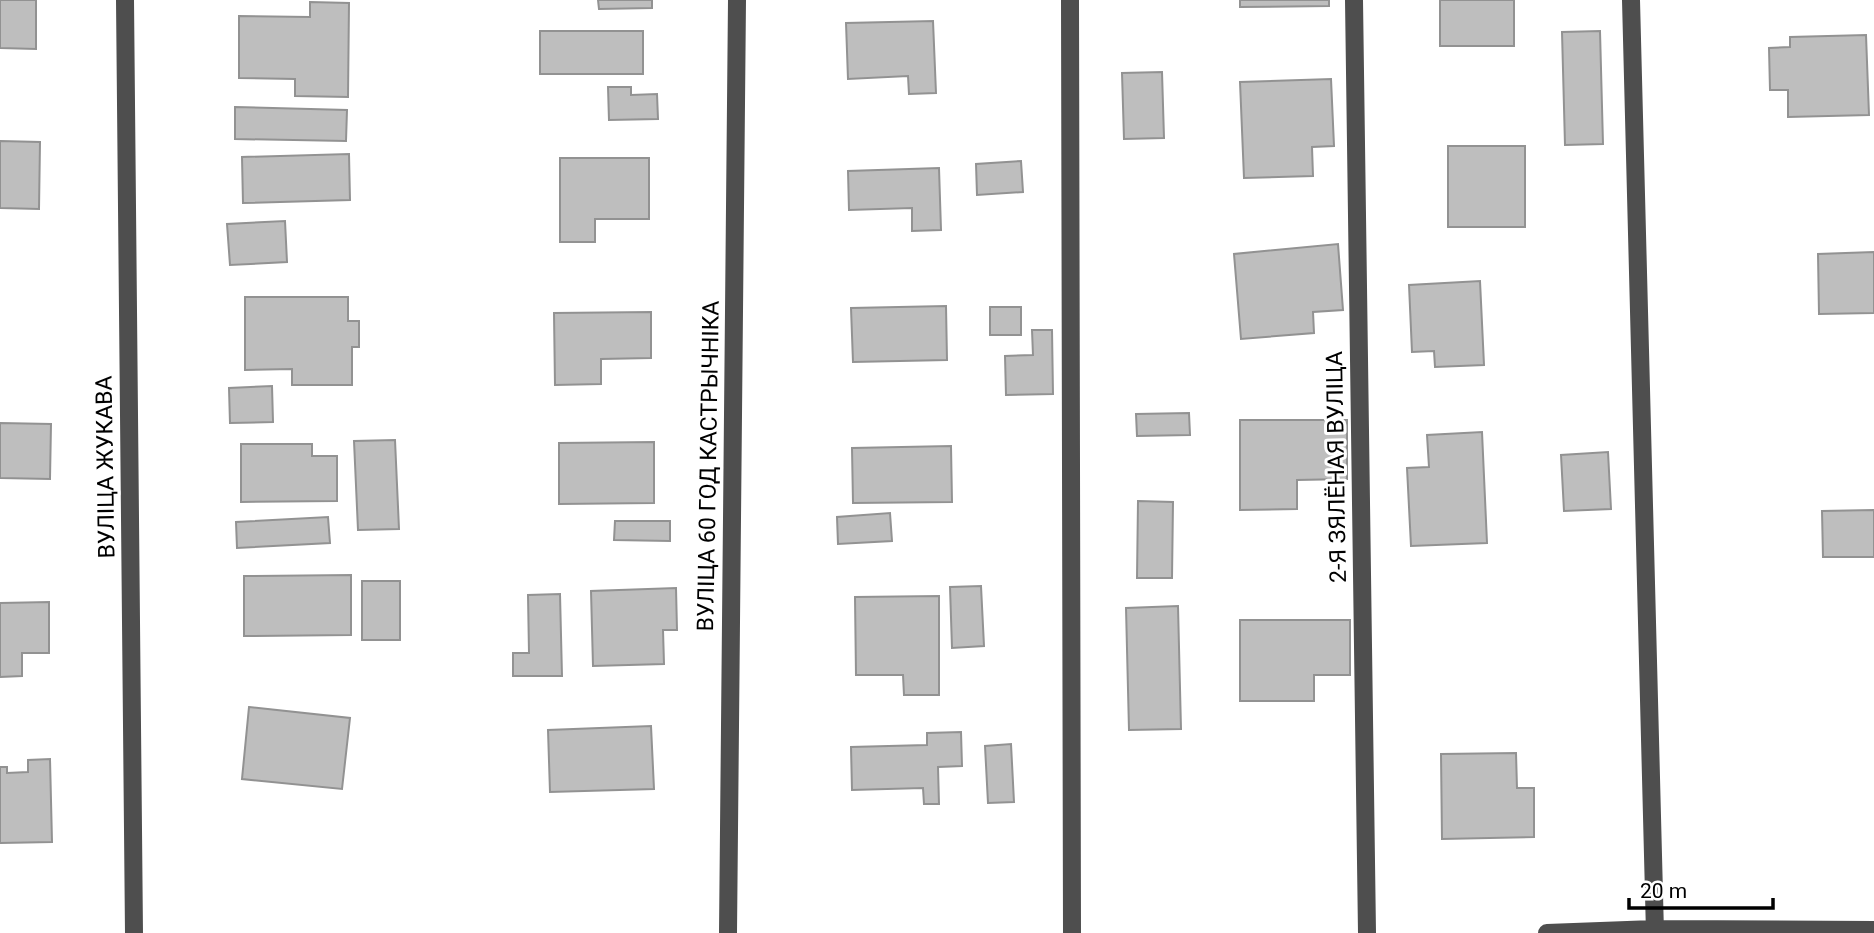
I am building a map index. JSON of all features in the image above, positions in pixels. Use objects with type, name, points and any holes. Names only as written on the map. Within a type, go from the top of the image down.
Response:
[{"type":"street","name":"ВУЛІЦА ЖУКАВА","points":[[125,0],[134,933]]},
{"type":"street","name":"ВУЛІЦА 60 ГОД КАСТРЫЧНІКА","points":[[728,933],[737,0]]},
{"type":"street","points":[[1070,0],[1072,933]]},
{"type":"street","name":"2-Я ЗЯЛЁНАЯ ВУЛІЦА","points":[[1354,0],[1367,933]]},
{"type":"street","points":[[1631,0],[1654,931]]},
{"type":"street","points":[[1547,933],[1874,930]]},
{"type":"building","points":[[0,0],[36,0],[36,49],[0,48]]},
{"type":"building","points":[[598,0],[652,0],[652,8],[599,9]]},
{"type":"building","points":[[1240,0],[1329,0],[1329,6],[1240,7]]},
{"type":"building","points":[[1440,0],[1514,0],[1514,46],[1440,46]]},
{"type":"building","points":[[310,2],[349,3],[348,97],[295,96],[295,79],[239,78],[239,16],[310,17]]},
{"type":"building","points":[[933,21],[936,93],[909,94],[908,76],[848,79],[846,23]]},
{"type":"building","points":[[540,31],[643,31],[643,74],[540,74]]},
{"type":"building","points":[[1600,31],[1603,144],[1565,145],[1562,32]]},
{"type":"building","points":[[1866,35],[1869,115],[1788,117],[1788,90],[1770,90],[1769,48],[1790,47],[1790,37]]},
{"type":"building","points":[[1162,72],[1164,138],[1124,139],[1122,73]]},
{"type":"building","points":[[1331,79],[1334,146],[1312,147],[1313,176],[1244,178],[1240,82]]},
{"type":"building","points":[[608,87],[631,87],[631,95],[657,94],[658,119],[609,120]]},
{"type":"building","points":[[235,107],[347,110],[346,141],[235,139]]},
{"type":"building","points":[[0,141],[40,142],[39,209],[0,208]]},
{"type":"building","points":[[1448,146],[1525,146],[1525,227],[1448,227]]},
{"type":"building","points":[[349,154],[350,200],[243,203],[242,157]]},
{"type":"building","points":[[560,158],[649,158],[649,219],[595,219],[595,242],[560,242]]},
{"type":"building","points":[[1021,161],[1023,192],[977,195],[976,164]]},
{"type":"building","points":[[939,168],[941,230],[912,231],[912,208],[849,210],[848,171]]},
{"type":"building","points":[[285,221],[287,262],[230,265],[227,224]]},
{"type":"building","points":[[1338,244],[1343,310],[1313,312],[1314,333],[1241,339],[1234,254]]},
{"type":"building","points":[[1874,252],[1874,313],[1819,314],[1818,254]]},
{"type":"building","points":[[1480,281],[1484,365],[1435,367],[1434,351],[1412,352],[1409,285]]},
{"type":"building","points":[[245,297],[348,297],[348,321],[359,321],[359,347],[352,347],[352,385],[292,385],[292,369],[245,370]]},
{"type":"building","points":[[946,306],[947,360],[853,362],[851,308]]},
{"type":"building","points":[[990,307],[1021,307],[1021,335],[990,335]]},
{"type":"building","points":[[651,312],[651,358],[601,359],[601,384],[555,385],[554,313]]},
{"type":"building","points":[[1032,330],[1052,330],[1053,394],[1006,395],[1005,356],[1033,355]]},
{"type":"building","points":[[272,386],[273,422],[230,423],[229,388]]},
{"type":"building","points":[[1189,413],[1190,435],[1137,436],[1136,414]]},
{"type":"building","points":[[1240,420],[1347,420],[1347,479],[1297,480],[1297,509],[1240,510]]},
{"type":"building","points":[[0,423],[51,424],[50,479],[0,478]]},
{"type":"building","points":[[1482,432],[1487,543],[1411,546],[1407,468],[1429,467],[1427,435]]},
{"type":"building","points":[[395,440],[399,529],[358,530],[354,441]]},
{"type":"building","points":[[654,442],[654,503],[559,504],[559,443]]},
{"type":"building","points":[[241,444],[312,444],[312,456],[337,456],[337,501],[241,502]]},
{"type":"building","points":[[951,446],[952,502],[853,503],[852,448]]},
{"type":"building","points":[[1608,452],[1611,509],[1564,511],[1561,455]]},
{"type":"building","points":[[1138,501],[1173,502],[1172,578],[1137,578]]},
{"type":"building","points":[[1874,510],[1874,557],[1823,557],[1822,511]]},
{"type":"building","points":[[890,513],[892,541],[838,544],[837,517]]},
{"type":"building","points":[[328,517],[330,543],[237,548],[236,522]]},
{"type":"building","points":[[615,521],[670,521],[670,541],[614,540]]},
{"type":"building","points":[[351,575],[351,635],[244,636],[244,576]]},
{"type":"building","points":[[362,581],[400,581],[400,640],[362,640]]},
{"type":"building","points":[[981,586],[984,646],[952,648],[950,587]]},
{"type":"building","points":[[676,588],[677,630],[663,630],[664,664],[593,666],[591,591]]},
{"type":"building","points":[[560,594],[562,676],[513,676],[513,653],[529,653],[528,595]]},
{"type":"building","points":[[939,596],[939,695],[904,695],[903,675],[856,675],[855,597]]},
{"type":"building","points":[[49,602],[49,653],[22,653],[22,676],[0,677],[0,603]]},
{"type":"building","points":[[1178,606],[1181,729],[1129,730],[1126,608]]},
{"type":"building","points":[[1240,620],[1350,620],[1350,675],[1314,675],[1314,701],[1240,701]]},
{"type":"building","points":[[249,707],[350,718],[342,789],[242,779]]},
{"type":"building","points":[[651,726],[654,789],[550,792],[548,730]]},
{"type":"building","points":[[961,732],[962,766],[938,767],[939,804],[924,804],[923,788],[852,790],[851,747],[927,745],[927,733]]},
{"type":"building","points":[[1011,744],[1014,802],[988,803],[985,746]]},
{"type":"building","points":[[1516,753],[1517,788],[1534,788],[1534,837],[1442,839],[1441,754]]},
{"type":"building","points":[[50,759],[52,842],[0,843],[0,767],[7,767],[7,773],[28,772],[28,760]]}]
